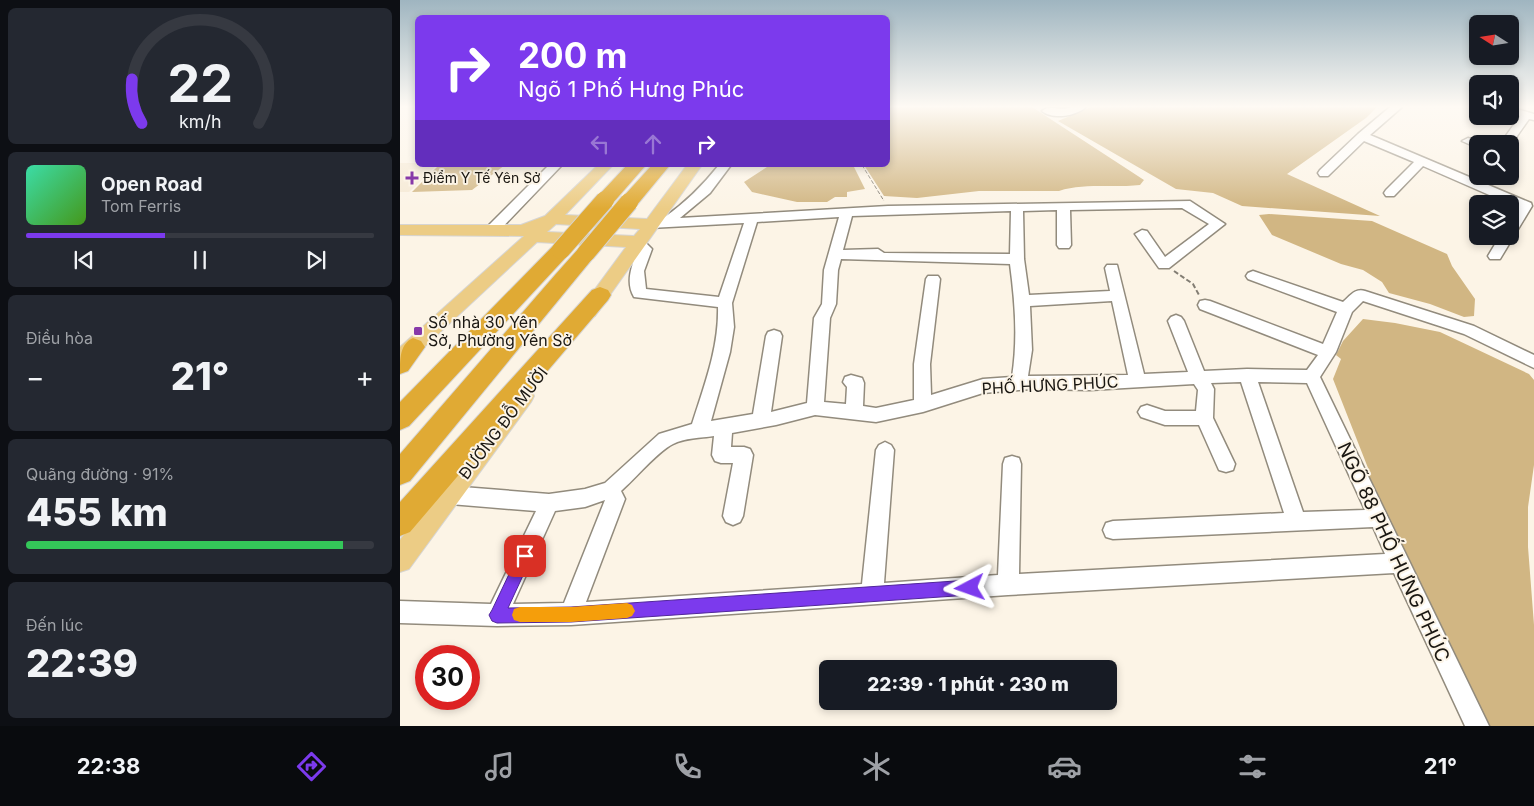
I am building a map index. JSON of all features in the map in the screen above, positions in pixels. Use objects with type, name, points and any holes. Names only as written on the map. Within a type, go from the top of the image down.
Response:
[{"type":"highway","points":[[400,419],[560,250],[635,167]]},
{"type":"highway","points":[[400,473],[461,403],[544,300],[659,167]]},
{"type":"highway","points":[[400,523],[600,295]]},
{"type":"main road","points":[[404,357],[499,266],[529,234],[552,219],[604,167]]},
{"type":"main road","name":"ĐƯỜNG ĐỖ MƯỜI","points":[[400,560],[600,295],[637,242],[658,223],[694,167]]},
{"type":"main road","points":[[552,219],[658,223]]},
{"type":"main road","points":[[400,230],[491,231],[637,242]]},
{"type":"main road","points":[[491,231],[501,238],[506,254],[499,266]]},
{"type":"street","points":[[1324,173],[1357,141]]},
{"type":"street","points":[[1373,141],[1500,195]]},
{"type":"street","points":[[1390,193],[1421,162]]},
{"type":"street","points":[[491,231],[554,167]]},
{"type":"street","points":[[658,223],[706,190],[723,167]]},
{"type":"street","points":[[1519,203],[1526,206],[1519,217]]},
{"type":"street","points":[[658,223],[888,210],[1185,204],[1218,224],[1164,265],[1142,234]]},
{"type":"street","points":[[1063,206],[1064,245]]},
{"type":"street","points":[[1017,207],[1017,259],[1022,301],[1024,350],[1019,383]]},
{"type":"street","points":[[816,408],[822,318],[829,304],[831,270],[847,212]]},
{"type":"street","points":[[699,431],[722,352],[726,327],[725,303],[752,218]]},
{"type":"street","points":[[637,242],[645,248],[637,271],[639,293],[725,303]]},
{"type":"street","points":[[1495,256],[1502,245]]},
{"type":"street","points":[[835,255],[878,254],[878,257],[1017,259]]},
{"type":"street","points":[[1112,268],[1137,379]]},
{"type":"street","points":[[1254,276],[1346,309]]},
{"type":"street","points":[[923,405],[922,364],[933,279]]},
{"type":"street","points":[[1312,377],[1328,352],[1346,309],[1360,295],[1469,330],[1534,362]]},
{"type":"street","points":[[1022,301],[1118,296]]},
{"type":"street","points":[[1205,305],[1328,352]]},
{"type":"street","points":[[1176,321],[1198,377],[1206,389],[1204,418],[1226,464]]},
{"type":"street","points":[[761,421],[774,336]]},
{"type":"street","points":[[1247,375],[1297,522]]},
{"type":"street","name":"PHỐ HƯNG PHÚC","points":[[450,495],[549,502],[585,498],[611,489],[665,439],[679,434],[761,421],[816,408],[876,415],[923,405],[983,386],[1019,383],[1090,383],[1137,379],[1247,375],[1312,377]]},
{"type":"street","name":"NGÕ 88 PHỐ HƯNG PHÚC","points":[[1312,377],[1477,726]]},
{"type":"street","points":[[851,382],[856,383],[854,413]]},
{"type":"street","points":[[1147,412],[1165,418],[1204,418]]},
{"type":"street","points":[[724,427],[721,455],[744,455],[733,516]]},
{"type":"street","points":[[872,594],[885,450]]},
{"type":"street","points":[[1008,585],[1012,464]]},
{"type":"street","points":[[571,614],[615,500],[611,489]]},
{"type":"street","points":[[497,615],[549,502]]},
{"type":"street","points":[[1113,530],[1378,518]]},
{"type":"street","points":[[400,612],[497,615],[571,614],[1008,585],[1399,563]]},
{"type":"path","points":[[863,167],[888,210]]},
{"type":"path","points":[[1164,265],[1192,284],[1205,305]]},
{"type":"shaded area","points":[[890,141],[1084,141],[1144,180],[1140,185],[1089,186],[1059,191],[979,191],[917,198],[884,196],[865,167],[890,167]]},
{"type":"shaded area","points":[[1092,141],[1334,141],[1287,174],[1380,216],[1242,206],[1213,193],[1176,189]]},
{"type":"shaded area","name":"Điểm Y Tế Yên Sở","points":[[400,163],[415,163],[415,167],[435,167],[409,192],[400,192]]},
{"type":"shaded area","points":[[437,167],[502,167],[472,190],[412,192]]},
{"type":"shaded area","points":[[767,167],[854,167],[865,189],[847,192],[847,197],[835,197],[827,202],[797,202],[752,192],[744,182]]},
{"type":"shaded area","points":[[1269,214],[1372,221],[1447,254],[1452,266],[1475,299],[1474,316],[1464,317],[1430,304],[1389,293],[1382,282],[1363,270],[1341,264],[1272,235],[1259,215]]},
{"type":"shaded area","points":[[1363,319],[1440,332],[1529,374],[1534,380],[1534,465],[1528,507],[1528,547],[1534,625],[1534,726],[1489,726],[1366,474],[1368,468],[1333,379],[1341,359],[1336,355],[1343,341]]},
{"type":"slow traffic","points":[[520,615],[627,611]]},
{"type":"place","name":"Điểm Y Tế Yên Sở","points":[[412,178]]},
{"type":"place","name":"Số nhà 30 Yên Sở, Phường Yên Sở","points":[[418,331]]},
{"type":"route","points":[[525,556],[497,615],[571,614],[970,588]]}]
